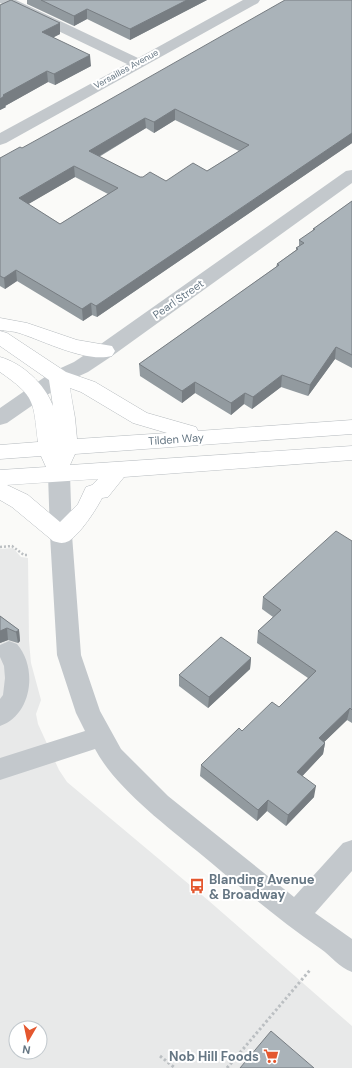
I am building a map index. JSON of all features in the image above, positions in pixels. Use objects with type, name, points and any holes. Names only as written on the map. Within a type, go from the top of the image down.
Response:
[{"type":"main road","points":[[0,324],[20,327],[74,346],[105,351]]},
{"type":"main road","points":[[0,337],[59,377],[88,387],[140,418],[164,426],[208,437]]},
{"type":"main road","points":[[0,363],[30,383],[37,392],[58,448]]},
{"type":"main road","points":[[59,377],[63,398],[58,448],[59,474]]},
{"type":"main road","name":"Tilden Way","points":[[0,452],[352,427]]},
{"type":"main road","points":[[0,478],[352,453]]},
{"type":"main road","points":[[0,491],[20,501],[61,535],[86,509],[94,493],[100,491],[118,470]]},
{"type":"street","points":[[5,0],[137,63]]},
{"type":"street","name":"Versailles Avenue","points":[[0,140],[137,63],[254,0]]},
{"type":"street","name":"Pearl Street","points":[[0,418],[59,377],[81,367],[105,351],[352,175]]},
{"type":"street","points":[[59,474],[61,535],[69,655],[88,713],[112,757],[159,804],[295,914],[333,941],[352,958]]},
{"type":"street","points":[[0,716],[15,696],[18,675],[13,655],[9,651]]},
{"type":"street","points":[[0,768],[100,737]]},
{"type":"street","points":[[295,914],[352,852]]},
{"type":"path","points":[[0,547],[12,546],[24,555],[29,555]]},
{"type":"path","points":[[227,1068],[310,970]]},
{"type":"path","points":[[160,1056],[175,1068]]},
{"type":"shaded area","points":[[13,548],[21,557],[28,558],[29,641],[31,663],[41,700],[36,714],[38,724],[59,770],[67,782],[209,901],[352,1026],[352,1068],[0,1068],[0,549]]},
{"type":"building","points":[[11,0],[60,23],[42,32],[90,55],[54,74],[47,71],[3,95],[4,96],[0,99],[0,5]]},
{"type":"building","points":[[41,0],[187,0],[130,29],[87,9],[74,16]]},
{"type":"building","points":[[285,0],[352,0],[352,133],[96,306],[91,303],[82,309],[16,270],[4,278],[0,276],[0,158],[20,147],[22,148]],"holes":[[[175,109],[249,145],[207,171],[193,163],[166,181],[150,172],[143,177],[140,177],[89,151],[145,118],[154,122]],[[74,166],[118,188],[60,224],[19,198]]]},
{"type":"building","points":[[352,201],[352,355],[336,347],[310,385],[282,375],[253,397],[245,393],[231,403],[195,382],[182,391],[139,364],[279,265],[277,264],[304,243],[299,240]]},
{"type":"building","points":[[336,531],[352,541],[352,710],[350,708],[319,738],[325,743],[297,772],[316,786],[288,815],[268,800],[258,810],[201,765],[239,728],[242,731],[272,702],[279,707],[316,671],[258,631],[281,610],[263,597]]},
{"type":"building","points":[[0,616],[19,630],[16,632],[7,628],[0,631]]},
{"type":"building","points":[[221,637],[251,658],[209,697],[179,675]]},
{"type":"building","points":[[271,1031],[314,1068],[240,1068]]},
{"type":"place","name":"Blanding Avenue & Broadway","points":[[197,886]]},
{"type":"place","name":"Nob Hill Foods","points":[[271,1056]]}]
